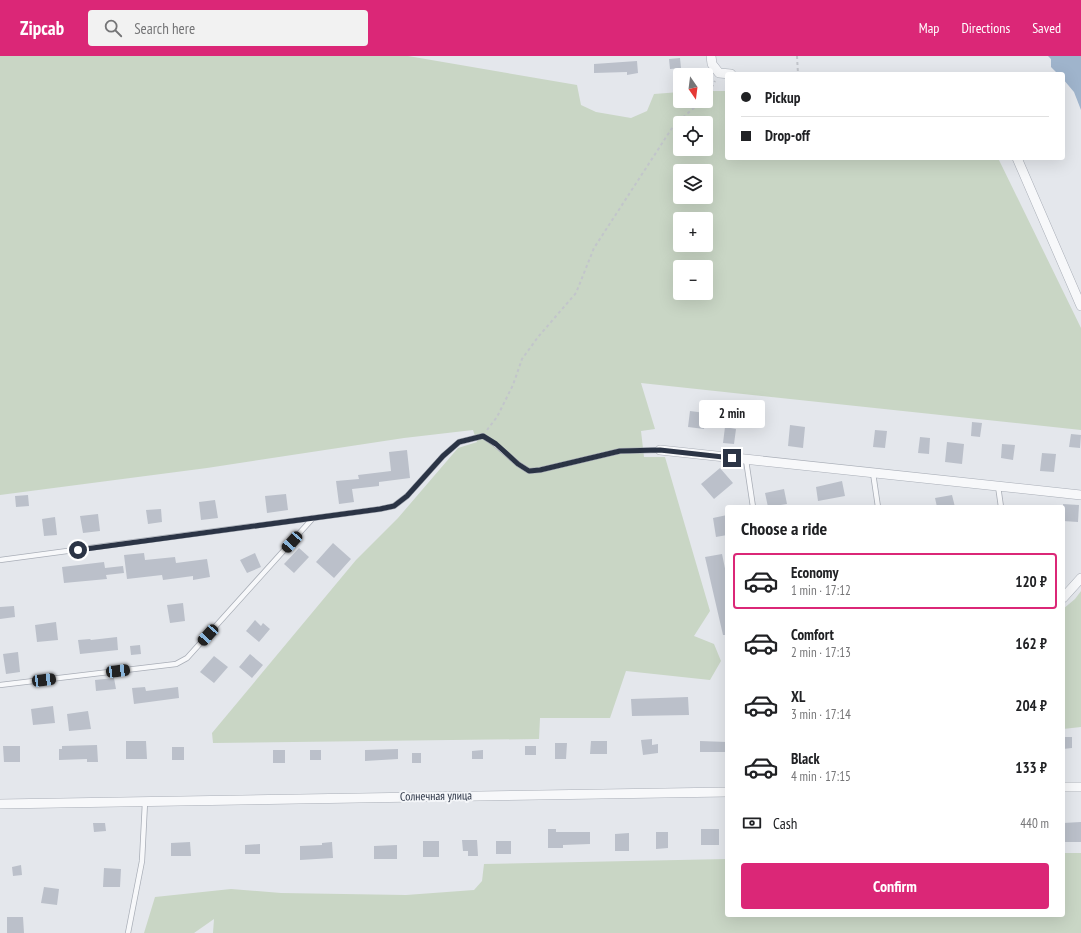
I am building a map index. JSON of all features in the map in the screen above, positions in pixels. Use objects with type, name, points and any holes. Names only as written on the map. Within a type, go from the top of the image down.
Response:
[{"type":"street","points":[[711,56],[712,64],[719,73],[725,74]]},
{"type":"street","points":[[1018,160],[1081,306]]},
{"type":"street","points":[[660,450],[1081,495]]},
{"type":"street","points":[[1065,596],[1081,578]]},
{"type":"street","points":[[1065,787],[1081,787]]},
{"type":"street","name":"Солнечная улица","points":[[0,804],[725,792]]},
{"type":"lane","points":[[0,560],[394,506],[407,496],[443,456],[459,442],[483,436],[496,444],[518,464],[529,471],[540,470],[620,451],[660,450]]},
{"type":"lane","points":[[746,460],[753,505]]},
{"type":"lane","points":[[873,473],[878,505]]},
{"type":"lane","points":[[998,486],[1001,505]]},
{"type":"lane","points":[[0,685],[176,664],[187,658],[313,518]]},
{"type":"lane","points":[[128,933],[142,861],[145,802]]},
{"type":"path","points":[[797,56],[798,72]]},
{"type":"path","points":[[713,85],[719,73]]},
{"type":"path","points":[[483,436],[497,417],[510,391],[522,359],[538,337],[576,293],[594,248],[674,125],[694,108]]},
{"type":"green space","points":[[0,56],[408,56],[577,85],[581,105],[596,112],[631,118],[647,111],[654,94],[673,93],[673,108],[713,108],[713,91],[725,91],[725,160],[999,160],[1081,328],[1081,430],[641,383],[655,429],[641,431],[644,457],[665,457],[710,611],[694,636],[714,644],[721,661],[710,680],[626,671],[610,718],[540,718],[539,739],[213,743],[212,733],[356,560],[398,518],[458,448],[477,442],[473,430],[404,438],[207,468],[0,495]]},
{"type":"green space","points":[[1081,591],[1081,727],[1065,729],[1065,607],[1075,599]]},
{"type":"green space","points":[[1065,853],[1081,853],[1081,933],[213,933],[214,919],[194,933],[144,933],[155,897],[231,889],[281,893],[406,895],[474,890],[482,881],[484,864],[725,859],[725,917],[1065,917]]},
{"type":"water","points":[[1048,56],[1081,56],[1081,110],[1074,92],[1065,81],[1065,72],[1056,72],[1051,67],[1051,59]]},
{"type":"building","points":[[680,58],[681,68],[670,69],[669,59]]},
{"type":"building","points":[[637,61],[638,73],[627,75],[627,72],[594,73],[594,64]]},
{"type":"building","points":[[690,411],[706,413],[704,429],[688,427]]},
{"type":"building","points":[[972,422],[982,423],[980,437],[971,436]]},
{"type":"building","points":[[790,425],[805,427],[803,448],[788,446]]},
{"type":"building","points":[[725,427],[736,429],[734,444],[723,443]]},
{"type":"building","points":[[875,430],[887,431],[885,448],[873,447]]},
{"type":"building","points":[[1071,434],[1081,435],[1080,448],[1069,447]]},
{"type":"building","points":[[920,437],[930,438],[929,454],[918,453]]},
{"type":"building","points":[[947,442],[964,444],[962,464],[945,462]]},
{"type":"building","points":[[1002,444],[1015,445],[1013,460],[1001,458]]},
{"type":"building","points":[[407,450],[410,478],[379,482],[379,486],[352,489],[354,502],[339,504],[336,481],[359,479],[358,475],[391,471],[389,452]]},
{"type":"building","points":[[1042,453],[1056,454],[1054,472],[1040,471]]},
{"type":"building","points":[[720,468],[733,483],[714,499],[701,484]]},
{"type":"building","points":[[842,481],[845,496],[818,501],[816,487]]},
{"type":"building","points":[[784,489],[787,504],[768,505],[765,493]]},
{"type":"building","points":[[286,494],[288,510],[267,513],[265,496]]},
{"type":"building","points":[[28,495],[29,506],[16,507],[15,496]]},
{"type":"building","points":[[952,495],[954,505],[937,505],[935,498]]},
{"type":"building","points":[[215,500],[218,518],[201,520],[199,502]]},
{"type":"building","points":[[1063,504],[1079,505],[1078,522],[1065,521],[1065,505]]},
{"type":"building","points":[[161,509],[162,522],[148,524],[146,510]]},
{"type":"building","points":[[98,514],[100,531],[83,533],[80,516]]},
{"type":"building","points":[[725,515],[725,535],[716,537],[713,518]]},
{"type":"building","points":[[55,517],[57,535],[44,536],[42,519]]},
{"type":"building","points":[[333,543],[351,559],[334,578],[316,562]]},
{"type":"building","points":[[299,548],[309,557],[294,573],[284,564]]},
{"type":"building","points":[[144,553],[145,560],[175,557],[176,563],[207,559],[210,577],[193,580],[193,576],[163,580],[162,575],[127,579],[124,555]]},
{"type":"building","points":[[255,553],[261,567],[247,573],[240,560]]},
{"type":"building","points":[[722,554],[725,568],[725,635],[723,635],[705,557]]},
{"type":"building","points":[[104,562],[105,568],[123,566],[124,573],[106,575],[107,579],[64,583],[62,567]]},
{"type":"building","points":[[183,603],[185,621],[170,623],[167,605]]},
{"type":"building","points":[[14,606],[15,617],[0,619],[0,607]]},
{"type":"building","points":[[255,620],[261,626],[263,623],[270,629],[259,642],[246,631]]},
{"type":"building","points":[[56,622],[58,640],[37,642],[35,625]]},
{"type":"building","points":[[117,637],[118,650],[80,654],[78,640]]},
{"type":"building","points":[[140,645],[141,654],[131,655],[130,646]]},
{"type":"building","points":[[18,652],[20,672],[6,674],[3,654]]},
{"type":"building","points":[[250,654],[263,665],[252,678],[239,667]]},
{"type":"building","points":[[214,656],[228,667],[214,683],[200,672]]},
{"type":"building","points":[[114,678],[116,689],[96,691],[95,680]]},
{"type":"building","points":[[145,687],[146,691],[178,687],[179,698],[134,704],[132,688]]},
{"type":"building","points":[[688,697],[689,715],[632,716],[631,699]]},
{"type":"building","points":[[53,706],[55,723],[33,725],[31,709]]},
{"type":"building","points":[[88,711],[91,729],[69,731],[67,714]]},
{"type":"building","points":[[1065,737],[1072,737],[1072,748],[1065,749]]},
{"type":"building","points":[[652,739],[652,745],[658,744],[658,753],[643,755],[641,740]]},
{"type":"building","points":[[126,741],[146,741],[147,759],[126,759]]},
{"type":"building","points":[[591,741],[607,741],[607,754],[590,754]]},
{"type":"building","points":[[700,741],[725,742],[725,752],[700,752]]},
{"type":"building","points":[[555,743],[567,743],[566,759],[555,759]]},
{"type":"building","points":[[97,745],[98,762],[87,762],[87,759],[59,760],[59,749],[62,749],[62,746]]},
{"type":"building","points":[[3,746],[20,746],[20,762],[4,762]]},
{"type":"building","points":[[525,746],[536,746],[536,755],[525,755]]},
{"type":"building","points":[[172,747],[184,747],[184,760],[172,760]]},
{"type":"building","points":[[398,749],[398,759],[365,761],[365,750]]},
{"type":"building","points":[[273,750],[285,750],[285,763],[273,763]]},
{"type":"building","points":[[310,750],[321,750],[321,760],[310,760]]},
{"type":"building","points":[[483,750],[483,759],[472,759],[472,751]]},
{"type":"building","points":[[412,753],[421,753],[421,763],[412,763]]},
{"type":"building","points":[[1081,822],[1081,842],[1065,842],[1065,823]]},
{"type":"building","points":[[93,823],[105,823],[106,831],[94,832]]},
{"type":"building","points":[[548,829],[556,829],[556,832],[590,832],[590,844],[563,845],[563,848],[548,848]]},
{"type":"building","points":[[701,829],[719,829],[719,845],[701,845]]},
{"type":"building","points":[[656,832],[668,832],[668,848],[656,849]]},
{"type":"building","points":[[629,833],[629,851],[615,851],[615,834]]},
{"type":"building","points":[[462,840],[477,840],[478,856],[468,856],[468,851],[463,851]]},
{"type":"building","points":[[423,841],[439,841],[439,857],[423,857]]},
{"type":"building","points":[[496,841],[511,841],[511,854],[496,854]]},
{"type":"building","points":[[190,842],[191,856],[171,856],[171,843]]},
{"type":"building","points":[[332,842],[333,858],[300,860],[300,846],[322,845],[322,843]]},
{"type":"building","points":[[260,844],[260,854],[245,854],[245,845]]},
{"type":"building","points":[[397,845],[397,859],[374,859],[374,846]]},
{"type":"building","points":[[21,865],[22,875],[13,876],[12,867]]},
{"type":"building","points":[[104,868],[121,869],[120,887],[103,887]]},
{"type":"building","points":[[44,887],[59,889],[57,905],[41,903]]},
{"type":"building","points":[[7,917],[23,917],[24,933],[7,933]]},
{"type":"route","points":[[78,550],[188,536],[394,506],[407,496],[443,456],[459,442],[483,436],[496,444],[518,464],[529,471],[540,470],[620,451],[660,450],[732,458]]}]
